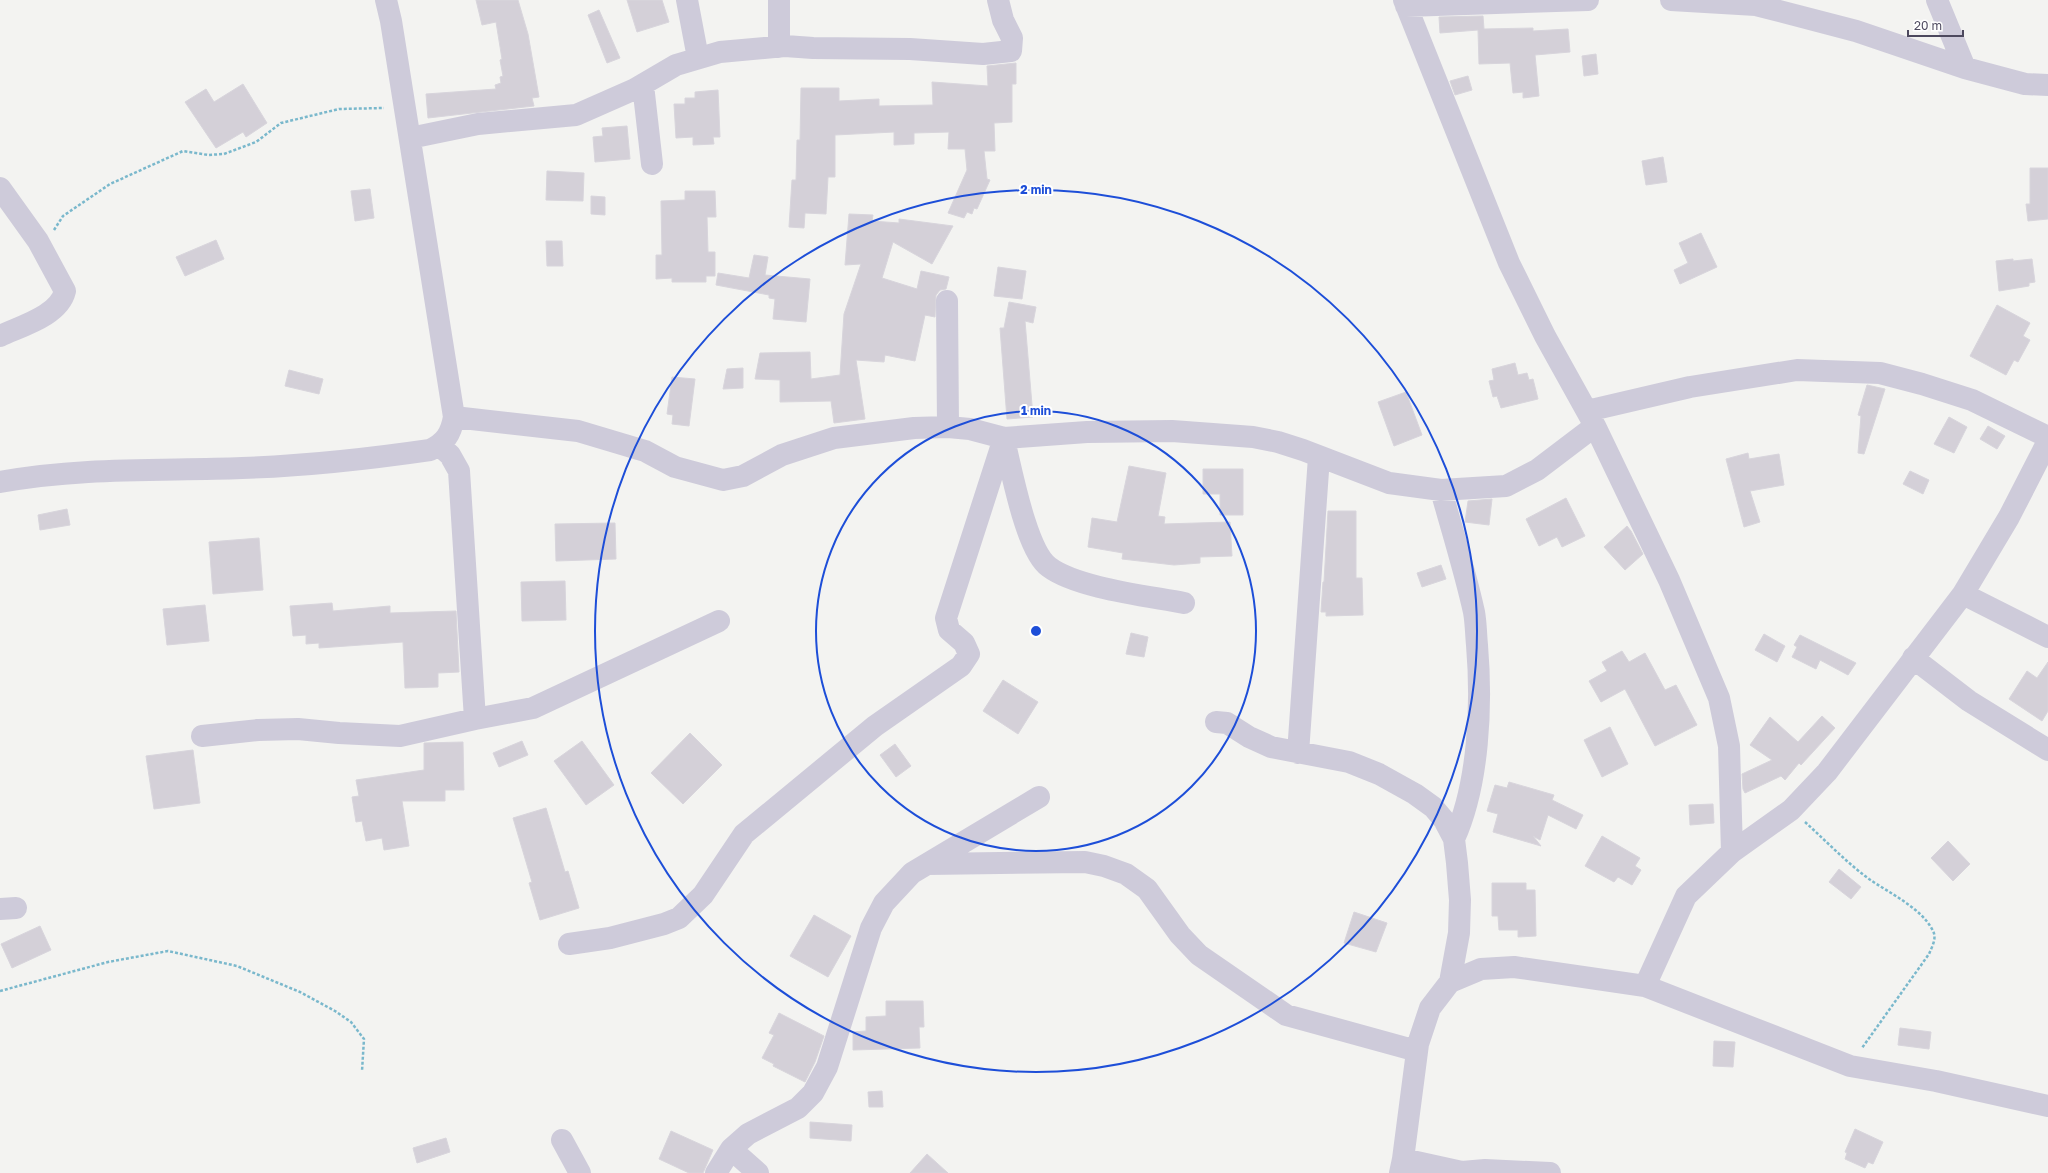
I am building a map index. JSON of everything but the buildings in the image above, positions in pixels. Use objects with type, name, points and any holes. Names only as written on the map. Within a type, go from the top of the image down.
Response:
[{"type":"street","points":[[0,482],[33,476],[140,469],[243,468],[321,462],[424,451],[440,446],[448,438],[454,417],[410,138],[386,0]]},
{"type":"street","points":[[687,0],[698,58]]},
{"type":"street","points":[[779,0],[779,47]]},
{"type":"street","points":[[410,138],[478,124],[576,115],[643,85],[676,64],[720,52],[779,47],[910,49],[983,54],[1011,51],[1012,38],[1003,20],[998,0]]},
{"type":"street","points":[[1588,0],[1405,3],[1509,263],[1545,336],[1591,418],[1669,580],[1719,698],[1729,746],[1732,852]]},
{"type":"street","points":[[1671,0],[1756,5],[1856,31],[1965,68],[2025,84],[2048,85]]},
{"type":"street","points":[[1937,0],[1965,68]]},
{"type":"street","points":[[643,85],[652,164]]},
{"type":"street","points":[[0,188],[38,241],[65,291],[63,299],[51,312],[0,336]]},
{"type":"street","points":[[947,301],[948,427]]},
{"type":"street","points":[[454,417],[578,431],[645,451],[674,467],[723,480],[743,476],[782,455],[834,438],[914,428],[948,427],[970,429],[1004,438],[1087,432],[1172,431],[1253,437],[1278,442],[1389,483],[1441,490],[1506,486],[1537,470],[1591,418],[1690,387],[1797,370],[1880,373],[1922,384],[1972,400],[2048,437]]},
{"type":"street","points":[[1004,438],[1018,498],[1028,529],[1041,559],[1049,567],[1078,581],[1184,603]]},
{"type":"street","points":[[569,944],[610,938],[664,924],[679,918],[703,895],[744,834],[876,726],[961,666],[969,654],[968,647],[949,630],[946,618],[1004,438]]},
{"type":"street","points":[[1645,986],[1686,896],[1732,852],[1791,810],[1827,772],[1963,594],[2009,517],[2048,441]]},
{"type":"street","points":[[440,446],[450,455],[459,471],[475,719]]},
{"type":"street","points":[[1298,753],[1319,457]]},
{"type":"street","points":[[1441,490],[1474,614],[1478,663],[1479,699],[1473,772],[1463,821],[1454,839]]},
{"type":"street","points":[[1963,594],[2048,637]]},
{"type":"street","points":[[202,736],[258,730],[298,729],[400,736],[533,708],[719,622]]},
{"type":"street","points":[[1913,658],[1969,701],[2048,750]]},
{"type":"street","points":[[1216,722],[1227,723],[1249,738],[1270,747],[1298,753],[1325,756],[1349,762],[1385,777],[1415,794],[1433,807],[1444,820],[1454,839],[1460,900],[1459,933],[1450,982],[1430,1008],[1417,1051],[1402,1166],[1462,1172],[1485,1170],[1550,1173]]},
{"type":"street","points":[[716,1173],[731,1150],[748,1134],[798,1108],[813,1093],[830,1060],[870,928],[884,903],[912,873],[1039,797]]},
{"type":"street","points":[[927,864],[1085,862],[1104,866],[1126,874],[1147,889],[1180,935],[1199,955],[1286,1015],[1417,1051]]},
{"type":"street","points":[[1450,982],[1481,968],[1514,967],[1645,986],[1850,1066],[1936,1081],[2048,1106]]},
{"type":"street","points":[[562,1140],[580,1173]]},
{"type":"street","points":[[731,1150],[758,1173]]},
{"type":"path","points":[[45,253],[51,236],[63,216],[110,184],[183,151],[208,155],[224,154],[256,142],[282,123],[339,109],[404,106]]},
{"type":"path","points":[[1791,810],[1868,878],[1899,898],[1923,917],[1934,931],[1934,941],[1930,954],[1850,1066]]},
{"type":"path","points":[[0,991],[108,962],[168,951],[237,966],[300,992],[335,1011],[351,1022],[364,1039],[362,1071]]}]
